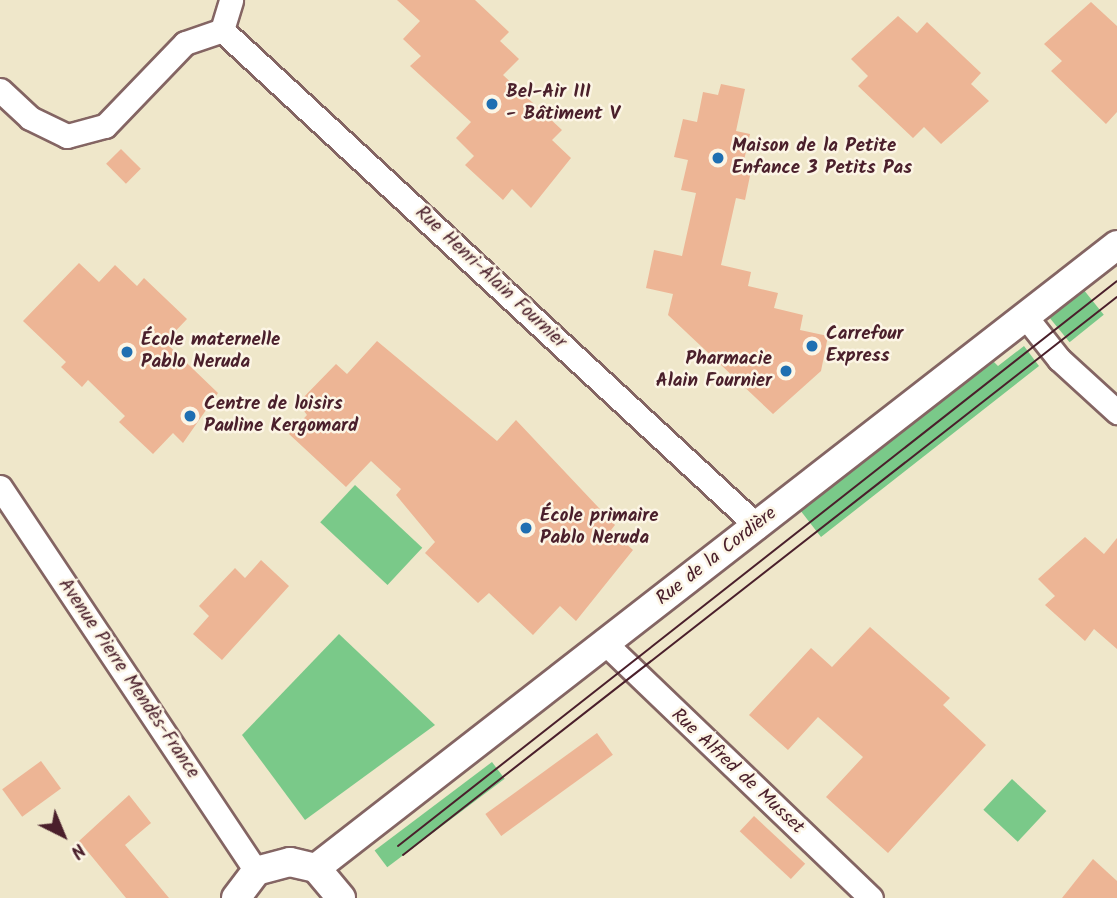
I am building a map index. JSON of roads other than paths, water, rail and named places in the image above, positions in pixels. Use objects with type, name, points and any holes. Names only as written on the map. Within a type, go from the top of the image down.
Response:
[{"type":"street","points":[[0,90],[30,118],[67,136],[105,126],[185,43],[222,30],[231,0]]},
{"type":"street","name":"Rue Henri-Alain Fournier","points":[[222,30],[757,526]]},
{"type":"street","name":"Rue de la Cordière","points":[[316,869],[1117,245]]},
{"type":"street","points":[[1025,316],[1059,359],[1117,412]]},
{"type":"street","name":"Avenue Pierre Mendès-France","points":[[0,487],[256,871]]},
{"type":"street","name":"Rue Alfred de Musset","points":[[606,643],[871,898]]},
{"type":"street","points":[[236,898],[256,871],[290,862],[316,869],[341,898]]},
{"type":"tram line","points":[[398,846],[1117,281]]},
{"type":"tram line","points":[[403,855],[1117,297]]},
{"type":"place","name":"Bel-Air III - Bâtiment V","points":[[492,104]]},
{"type":"place","name":"Maison de la Petite Enfance 3 Petits Pas","points":[[718,158]]},
{"type":"place","name":"Carrefour Express","points":[[812,346]]},
{"type":"place","name":"École maternelle Pablo Neruda","points":[[127,352]]},
{"type":"place","name":"Pharmacie Alain Fournier","points":[[786,371]]},
{"type":"place","name":"Centre de loisirs Pauline Kergomard","points":[[190,416]]},
{"type":"place","name":"École primaire Pablo Neruda","points":[[526,528]]}]
